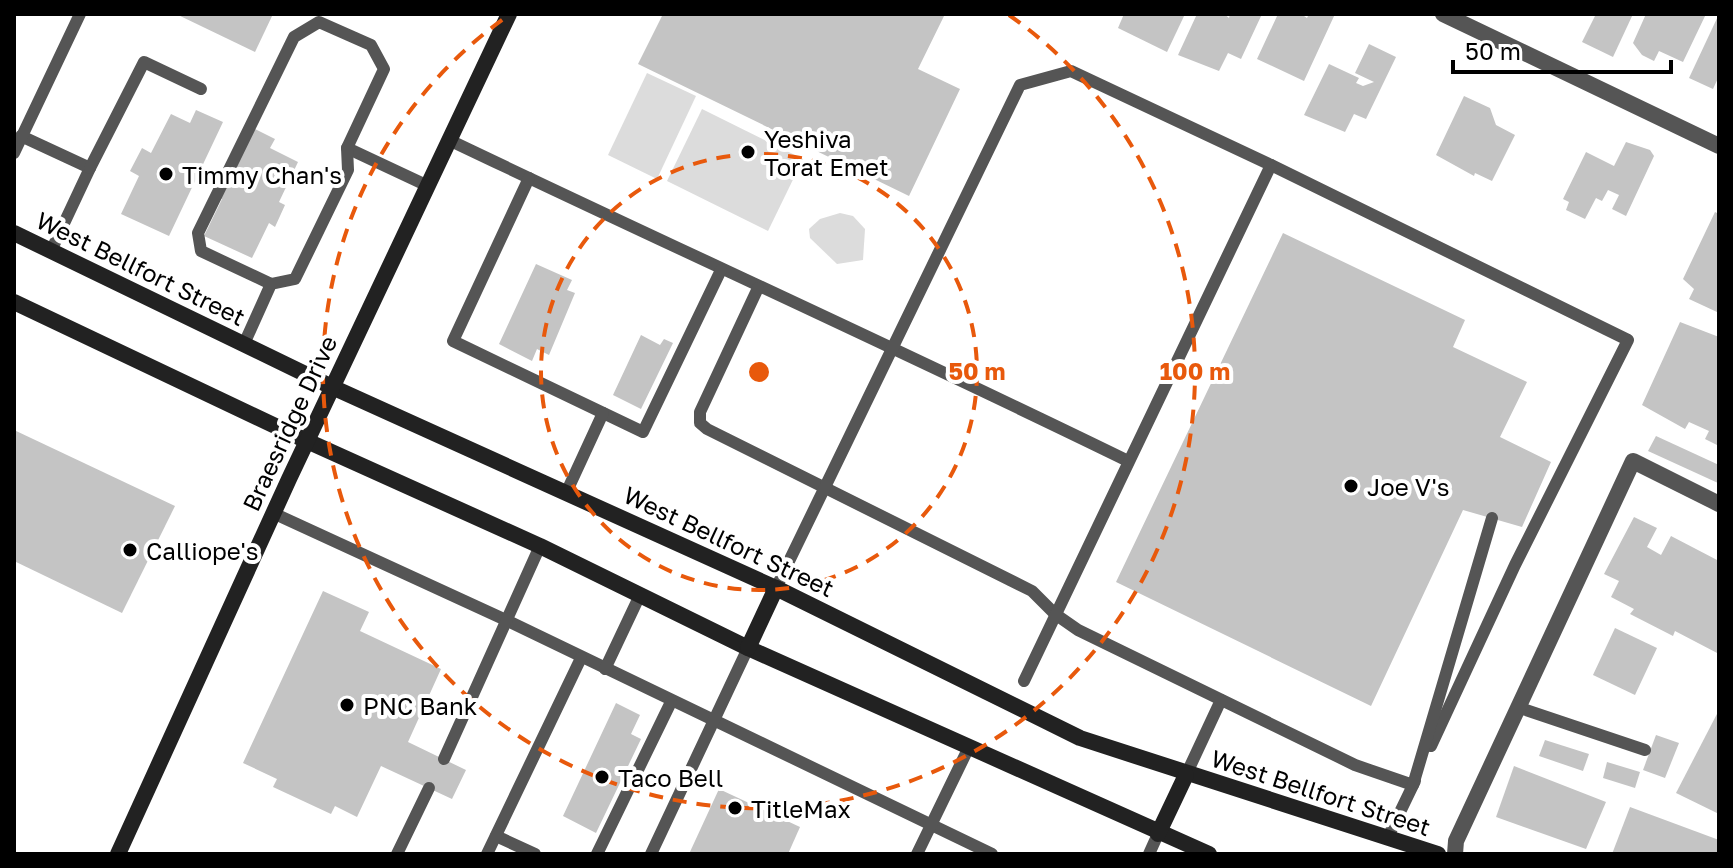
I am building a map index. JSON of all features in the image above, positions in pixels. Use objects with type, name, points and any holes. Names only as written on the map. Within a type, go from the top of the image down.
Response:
[{"type":"main road","name":"Braesridge Drive","points":[[118,854],[273,513],[509,14]]},
{"type":"main road","name":"West Bellfort Street","points":[[14,233],[332,387],[776,588],[1080,738],[1186,775],[1438,854]]},
{"type":"main road","points":[[14,302],[307,441],[540,546],[748,648],[1158,834],[1209,854]]},
{"type":"main road","points":[[748,648],[776,588]]},
{"type":"main road","points":[[1158,834],[1186,775]]},
{"type":"street","points":[[1443,14],[1719,146]]},
{"type":"street","points":[[1455,854],[1456,841],[1633,461],[1719,504]]},
{"type":"lane","points":[[14,153],[80,14]]},
{"type":"lane","points":[[319,22],[371,45],[384,69],[347,148],[348,170],[295,279],[271,284],[201,251],[198,233],[294,37],[319,22]]},
{"type":"lane","points":[[51,251],[144,62],[201,89]]},
{"type":"lane","points":[[776,588],[1020,85],[1071,71],[1628,340],[1515,565],[1387,839]]},
{"type":"lane","points":[[21,136],[90,168]]},
{"type":"lane","points":[[449,140],[758,288],[893,346],[1128,461]]},
{"type":"lane","points":[[347,148],[428,186]]},
{"type":"lane","points":[[1024,681],[1271,165]]},
{"type":"lane","points":[[529,178],[453,341],[603,413],[643,432],[721,270]]},
{"type":"lane","points":[[244,344],[271,284]]},
{"type":"lane","points":[[758,288],[700,412],[700,423],[1032,591],[1055,614],[1078,630],[1355,765],[1413,785]]},
{"type":"lane","points":[[567,491],[603,413]]},
{"type":"lane","points":[[273,513],[508,621],[992,854]]},
{"type":"lane","points":[[1413,785],[1492,518]]},
{"type":"lane","points":[[444,759],[540,546]]},
{"type":"lane","points":[[605,669],[640,595]]},
{"type":"lane","points":[[651,854],[748,648]]},
{"type":"lane","points":[[487,854],[581,658]]},
{"type":"lane","points":[[1186,775],[1221,700]]},
{"type":"lane","points":[[597,854],[671,702]]},
{"type":"lane","points":[[1517,707],[1645,750]]},
{"type":"lane","points":[[917,854],[969,747]]},
{"type":"lane","points":[[397,854],[429,788]]},
{"type":"lane","points":[[1149,854],[1158,834]]},
{"type":"lane","points":[[496,836],[535,854]]},
{"type":"shaded area","points":[[647,73],[696,96],[657,179],[608,155]]},
{"type":"shaded area","points":[[702,109],[803,159],[768,231],[667,181]]},
{"type":"shaded area","points":[[840,213],[853,216],[865,229],[863,260],[837,264],[810,238],[809,229],[820,219]]},
{"type":"building","points":[[176,14],[273,14],[255,52]]},
{"type":"building","points":[[663,14],[945,14],[918,69],[960,89],[909,196],[638,64]]},
{"type":"building","points":[[1124,14],[1185,14],[1167,52],[1118,28]]},
{"type":"building","points":[[1197,14],[1224,14],[1229,18],[1230,14],[1262,14],[1241,59],[1228,53],[1219,71],[1178,55]]},
{"type":"building","points":[[1278,14],[1301,14],[1307,18],[1309,14],[1335,14],[1304,81],[1257,59]]},
{"type":"building","points":[[1596,14],[1633,14],[1613,57],[1582,42]]},
{"type":"building","points":[[1646,14],[1706,14],[1683,62],[1659,51],[1654,61],[1642,55],[1633,43]]},
{"type":"building","points":[[1719,14],[1719,76],[1713,89],[1689,78]]},
{"type":"building","points":[[1369,44],[1396,57],[1366,119],[1354,114],[1345,132],[1304,115],[1329,64],[1359,78],[1356,83],[1363,86],[1374,82],[1355,73]]},
{"type":"building","points":[[1464,96],[1490,108],[1496,125],[1515,135],[1492,181],[1475,173],[1474,176],[1436,155]]},
{"type":"building","name":"Timmy Chan's","points":[[196,110],[223,122],[169,236],[121,214],[139,176],[130,171],[142,148],[151,153],[171,114],[190,123]]},
{"type":"building","points":[[255,129],[275,139],[270,148],[298,162],[279,202],[285,205],[275,227],[269,223],[252,258],[204,236],[222,199],[219,198]]},
{"type":"building","points":[[1626,142],[1650,150],[1654,156],[1626,216],[1612,209],[1619,195],[1608,190],[1602,201],[1596,198],[1585,219],[1566,210],[1569,202],[1563,199],[1586,152],[1614,166]]},
{"type":"building","points":[[1715,212],[1719,214],[1717,312],[1689,299],[1694,289],[1683,279]]},
{"type":"building","name":"Joe V's","points":[[1283,233],[1465,320],[1453,347],[1527,382],[1500,437],[1551,462],[1522,527],[1463,510],[1371,706],[1116,582]]},
{"type":"building","points":[[536,264],[572,280],[567,290],[575,293],[549,355],[537,349],[532,361],[499,344]]},
{"type":"building","points":[[1680,322],[1719,337],[1719,446],[1705,439],[1709,431],[1689,422],[1685,429],[1642,405]]},
{"type":"building","points":[[641,335],[660,345],[664,339],[673,343],[641,409],[613,395]]},
{"type":"building","points":[[14,430],[175,506],[122,613],[14,561]]},
{"type":"building","points":[[1656,436],[1719,465],[1718,483],[1648,451]]},
{"type":"building","points":[[1634,517],[1657,528],[1647,547],[1661,555],[1671,536],[1719,561],[1719,654],[1675,631],[1673,636],[1630,614],[1634,609],[1611,597],[1619,581],[1604,574]]},
{"type":"building","name":"PNC Bank","points":[[323,591],[369,612],[360,631],[441,669],[408,742],[466,770],[452,799],[381,766],[357,817],[335,806],[331,814],[273,787],[277,779],[243,763]]},
{"type":"building","points":[[1615,628],[1657,648],[1635,695],[1593,675]]},
{"type":"building","name":"Taco Bell","points":[[616,703],[640,715],[631,734],[641,739],[596,833],[563,816]]},
{"type":"building","points":[[1719,710],[1719,814],[1676,793]]},
{"type":"building","points":[[1656,735],[1679,743],[1665,778],[1643,770]]},
{"type":"building","points":[[1545,740],[1589,754],[1583,771],[1539,756]]},
{"type":"building","points":[[1607,762],[1640,772],[1635,788],[1603,778]]},
{"type":"building","points":[[1514,766],[1606,802],[1586,849],[1496,817]]},
{"type":"building","name":"TitleMax","points":[[719,789],[800,827],[788,854],[689,854]]},
{"type":"building","points":[[1630,807],[1719,840],[1719,854],[1612,854]]},
{"type":"place","name":"Yeshiva Torat Emet","points":[[748,152]]},
{"type":"place","name":"Timmy Chan's","points":[[166,174]]},
{"type":"place","name":"Joe V's","points":[[1351,486]]},
{"type":"place","name":"Calliope's","points":[[130,550]]},
{"type":"place","name":"PNC Bank","points":[[347,705]]},
{"type":"place","name":"Taco Bell","points":[[602,777]]},
{"type":"place","name":"TitleMax","points":[[735,808]]}]
